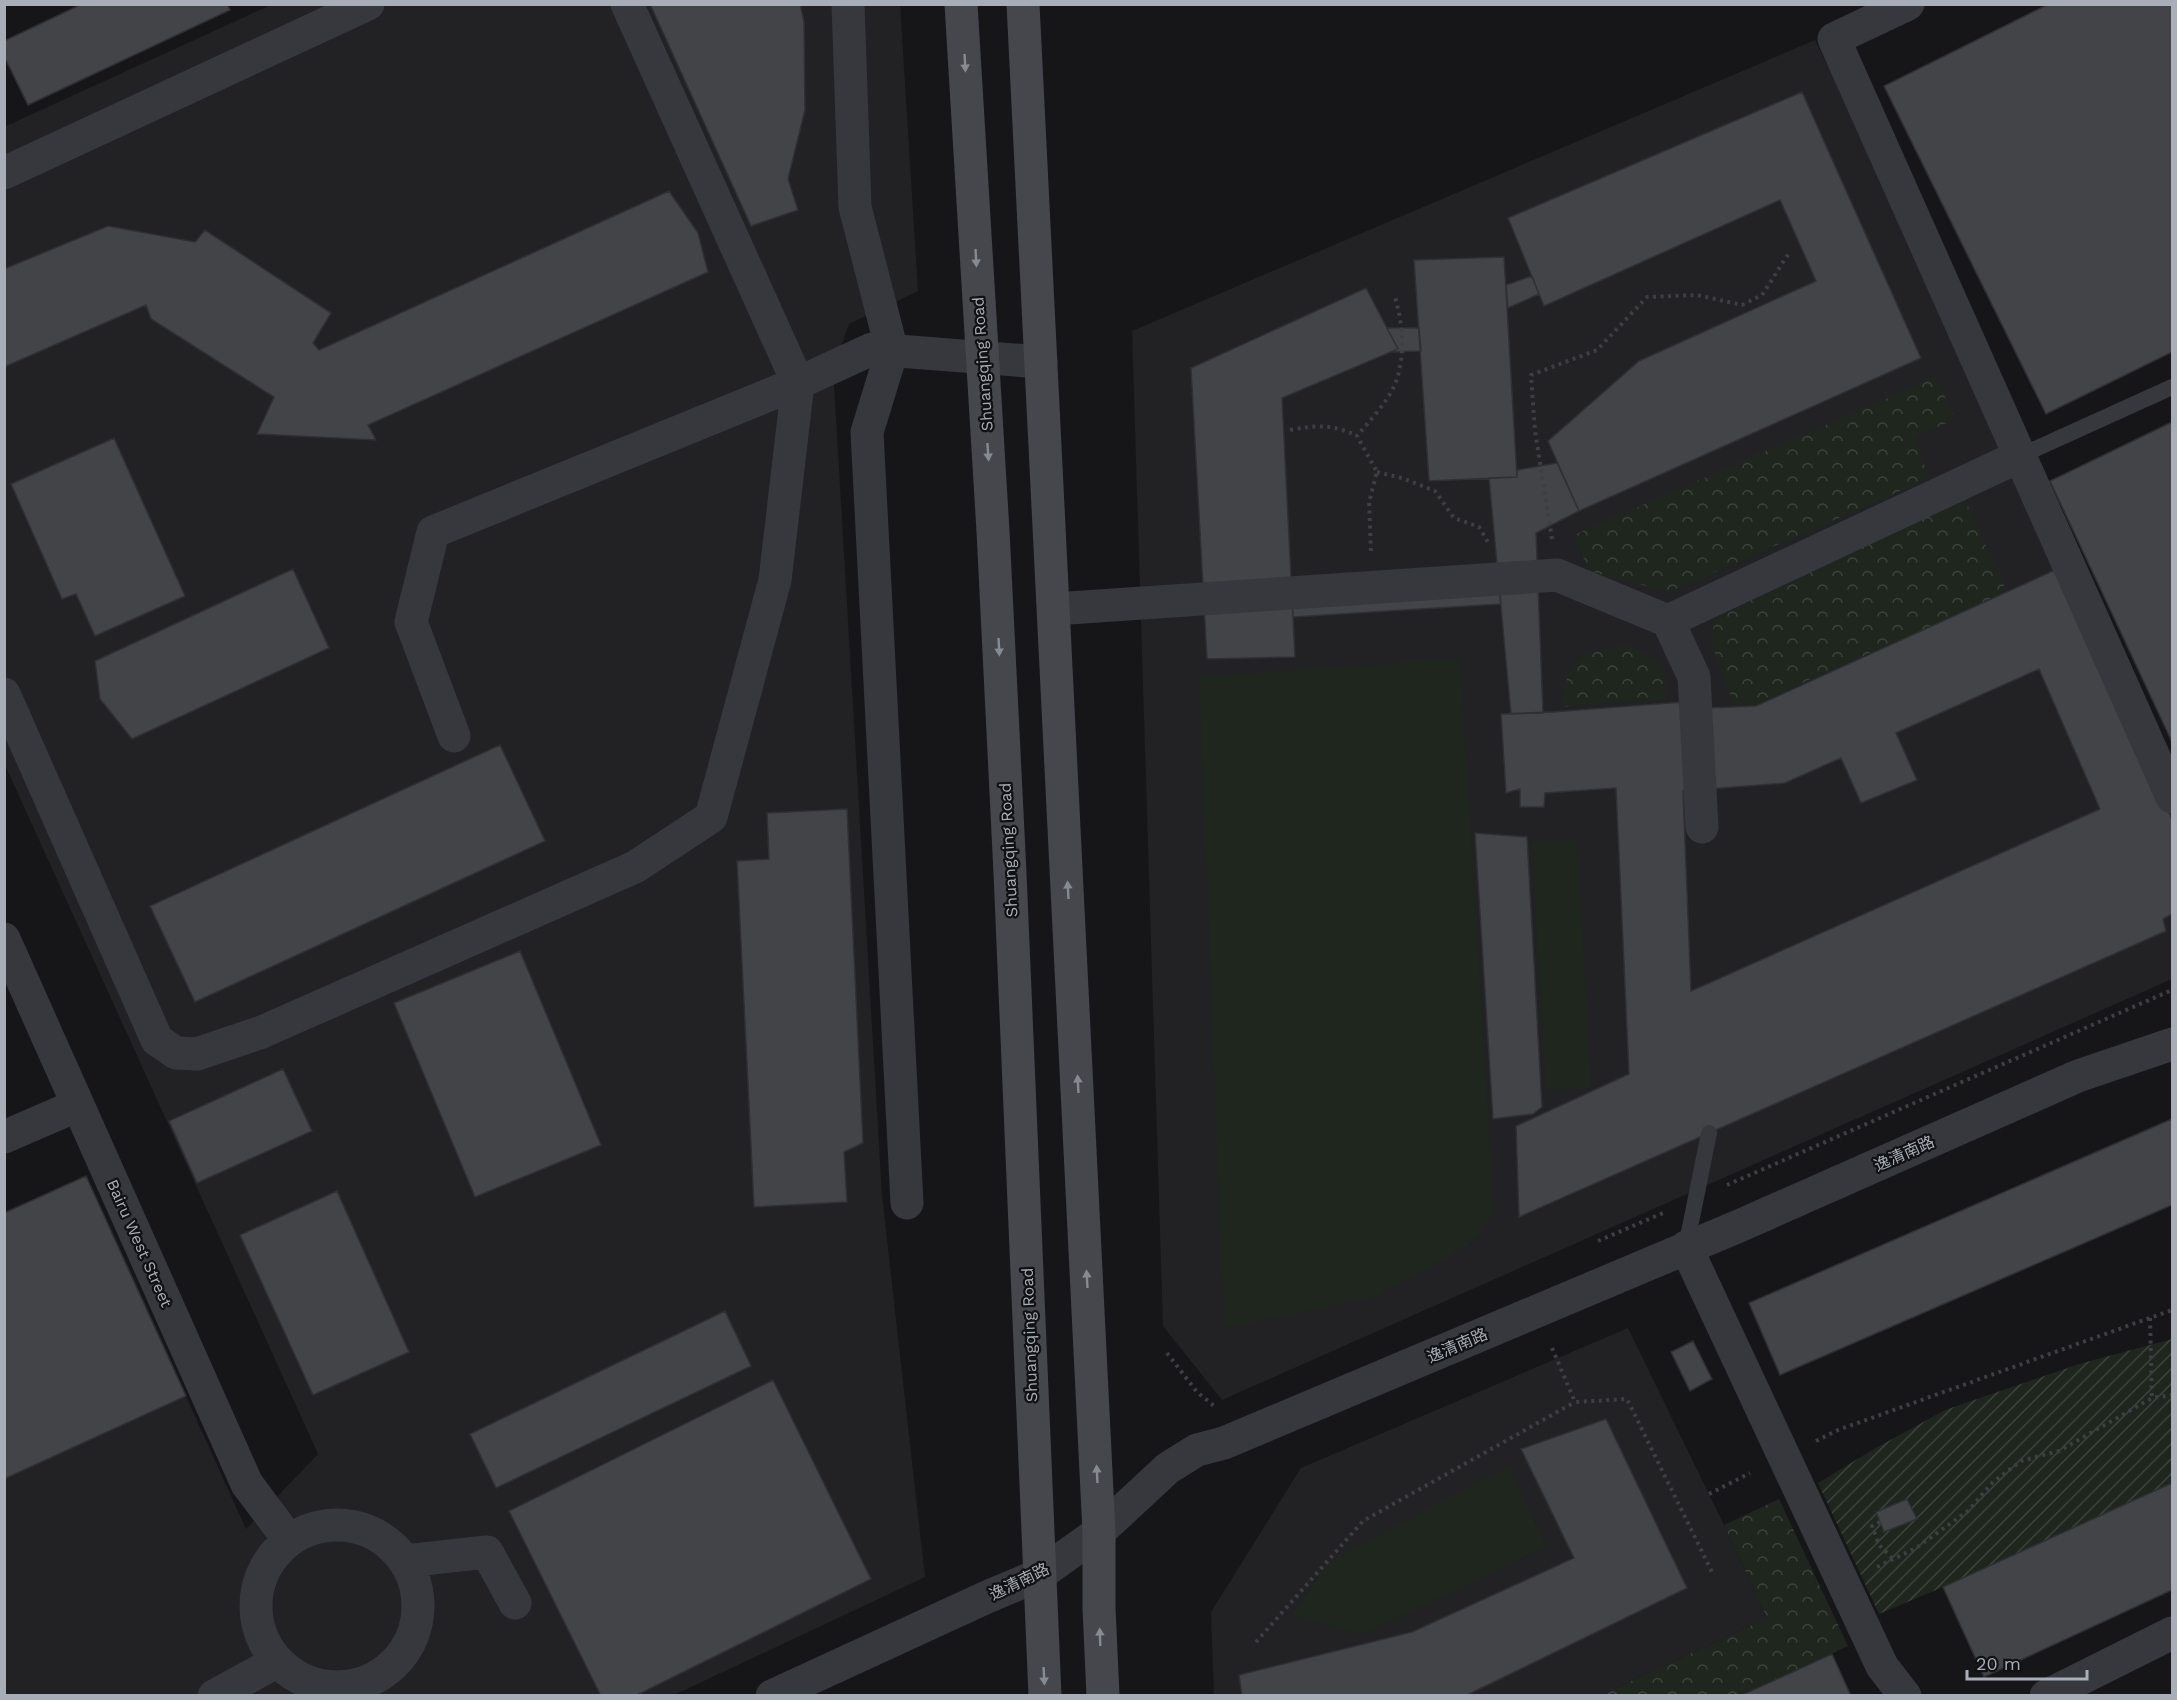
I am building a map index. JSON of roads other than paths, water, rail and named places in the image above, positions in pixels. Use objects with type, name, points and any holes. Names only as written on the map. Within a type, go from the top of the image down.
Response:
[{"type":"main road","name":"Shuangqing Road","points":[[961,4],[1010,873],[1045,1695]]},
{"type":"main road","points":[[1023,4],[1099,1532],[1102,1695]]},
{"type":"street","points":[[4,173],[368,4]]},
{"type":"street","points":[[4,694],[158,1040],[176,1053],[197,1054],[262,1032],[635,867],[711,818],[775,580],[798,383],[627,4]]},
{"type":"street","points":[[848,4],[855,207],[892,351],[867,432],[907,1203]]},
{"type":"street","points":[[1908,4],[1834,39],[2172,797]]},
{"type":"street","points":[[454,736],[411,622],[433,532],[798,383],[872,349],[1041,362]]},
{"type":"street","points":[[1668,621],[2020,456]]},
{"type":"street","points":[[1054,609],[1557,575],[1668,621],[1694,677],[1702,827]]},
{"type":"street","name":"Bairu West Street","points":[[4,939],[247,1484],[289,1540]]},
{"type":"street","name":"逸清南路","points":[[772,1695],[1039,1575],[1099,1532],[1168,1468],[1197,1450],[1224,1443],[1686,1247],[2078,1076],[2172,1044]]},
{"type":"street","points":[[4,1137],[78,1105]]},
{"type":"street","points":[[1686,1247],[1882,1666],[1905,1695]]},
{"type":"street","points":[[338,1524],[364,1529],[387,1541],[405,1561],[416,1584],[419,1610],[413,1636],[400,1659],[378,1677],[352,1687],[325,1687],[298,1679],[276,1662],[261,1639],[255,1612],[257,1584],[269,1559],[289,1540],[312,1528],[338,1524]]},
{"type":"street","points":[[405,1561],[486,1552],[515,1602]]},
{"type":"street","points":[[2046,1695],[2172,1633]]},
{"type":"street","points":[[214,1695],[276,1662]]},
{"type":"lane","points":[[2020,456],[2172,387]]},
{"type":"lane","points":[[1686,1247],[1709,1133]]}]
